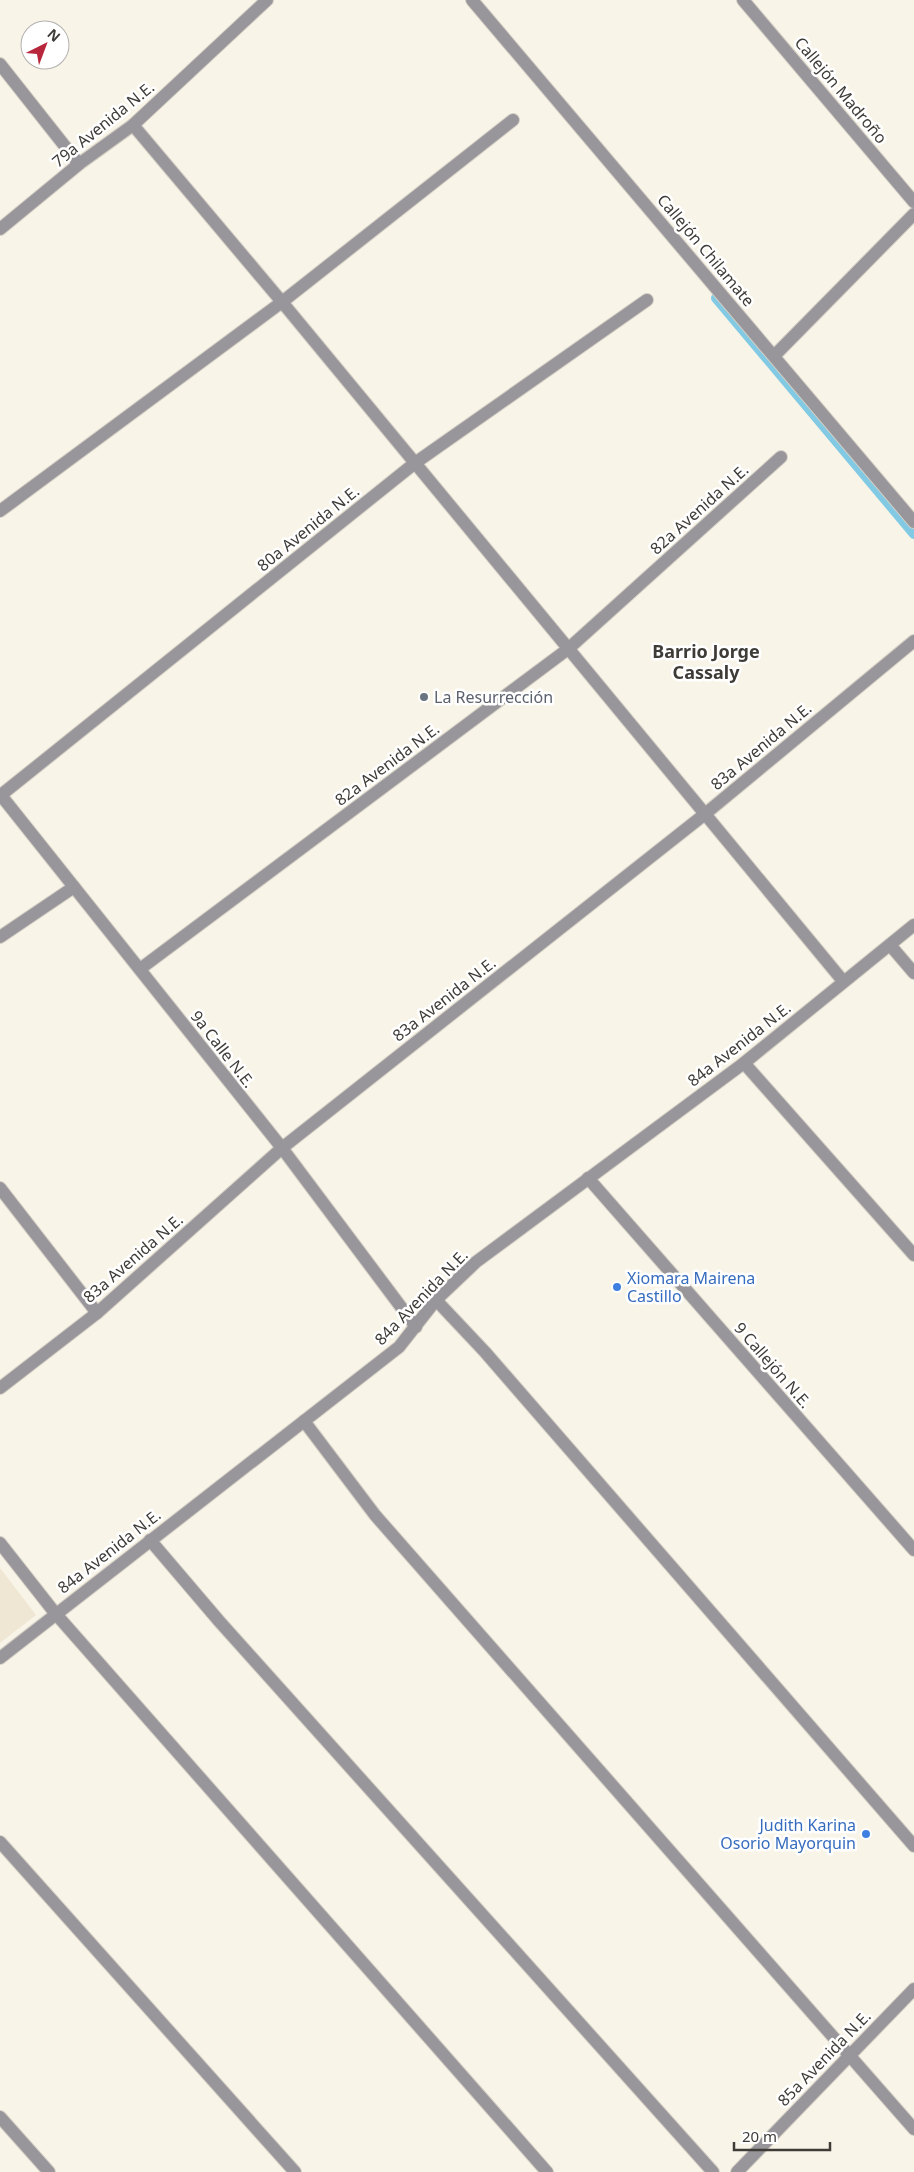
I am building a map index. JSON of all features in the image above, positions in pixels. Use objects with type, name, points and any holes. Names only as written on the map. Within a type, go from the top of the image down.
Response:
[{"type":"street","name":"79a Avenida N.E.","points":[[0,229],[79,164],[133,125],[267,0]]},
{"type":"street","name":"Callejón Chilamate","points":[[472,0],[775,355],[914,522]]},
{"type":"street","name":"Callejón Madroño","points":[[743,0],[914,202]]},
{"type":"street","points":[[0,64],[79,164]]},
{"type":"street","points":[[0,511],[282,302],[513,120]]},
{"type":"street","points":[[133,125],[282,302],[843,981]]},
{"type":"street","points":[[775,355],[914,214]]},
{"type":"street","name":"80a Avenida N.E.","points":[[0,794],[415,464],[647,300]]},
{"type":"street","name":"82a Avenida N.E.","points":[[140,969],[568,649],[780,457]]},
{"type":"street","name":"83a Avenida N.E.","points":[[0,1388],[96,1313],[282,1148],[704,814],[914,640]]},
{"type":"street","name":"9a Calle N.E.","points":[[0,794],[282,1148],[416,1327]]},
{"type":"street","points":[[0,937],[74,887]]},
{"type":"street","name":"84a Avenida N.E.","points":[[0,1658],[55,1613],[399,1347],[436,1300],[476,1262],[744,1063],[914,925]]},
{"type":"street","points":[[890,945],[914,973]]},
{"type":"street","points":[[744,1063],[914,1255]]},
{"type":"street","name":"9 Callejón N.E.","points":[[588,1178],[914,1550]]},
{"type":"street","points":[[0,1188],[96,1313]]},
{"type":"street","points":[[436,1300],[485,1352],[914,1846]]},
{"type":"street","points":[[304,1421],[375,1515],[914,2129]]},
{"type":"street","points":[[150,1540],[219,1621],[713,2172]]},
{"type":"street","points":[[0,1543],[55,1613],[547,2172]]},
{"type":"street","points":[[0,1842],[295,2172]]},
{"type":"street","name":"85a Avenida N.E.","points":[[737,2172],[914,1989]]},
{"type":"street","points":[[0,2117],[50,2172]]},
{"type":"shaded area","points":[[0,1568],[36,1615],[0,1643]]},
{"type":"waterway","points":[[716,298],[914,534]]},
{"type":"place","name":"La Resurrección","points":[[424,697]]},
{"type":"place","name":"Xiomara Mairena Castillo","points":[[617,1287]]},
{"type":"place","name":"Judith Karina Osorio Mayorquin","points":[[866,1834]]},
{"type":"district","name":"Barrio Jorge Cassaly","points":[[706,662]]}]
